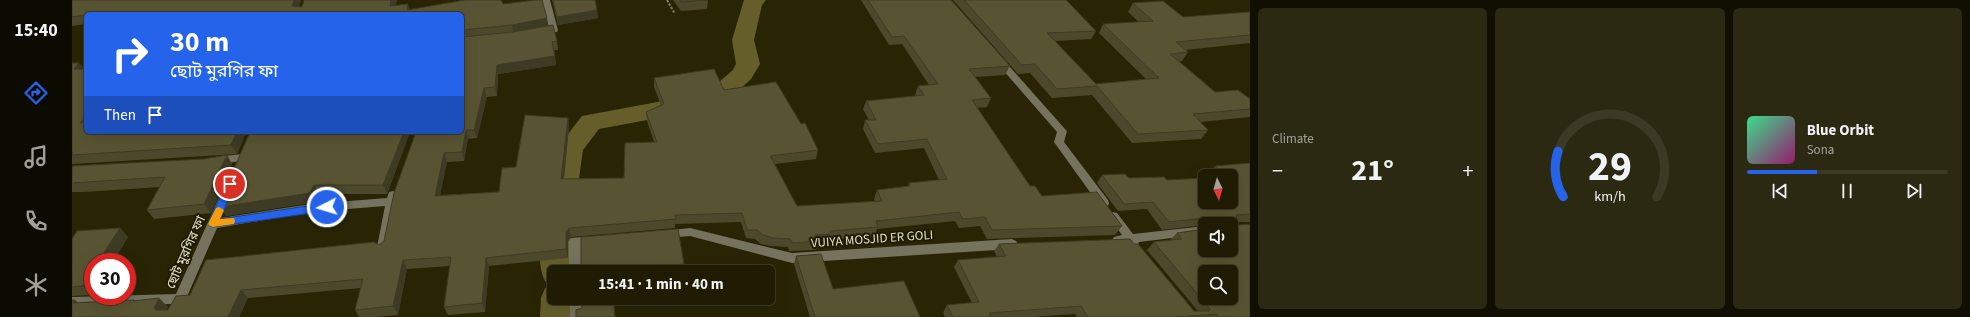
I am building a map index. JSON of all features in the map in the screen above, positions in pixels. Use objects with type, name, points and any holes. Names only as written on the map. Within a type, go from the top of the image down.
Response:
[{"type":"street","points":[[534,33],[554,30],[546,0]]},
{"type":"street","points":[[992,52],[1062,131],[1059,142],[1131,240],[1141,251]]},
{"type":"street","points":[[236,171],[248,145]]},
{"type":"street","points":[[203,162],[242,158]]},
{"type":"street","name":"ছোট মুরগির ফা","points":[[170,317],[180,299],[230,184]]},
{"type":"street","points":[[383,247],[390,202],[396,188]]},
{"type":"street","points":[[213,224],[311,208],[390,202]]},
{"type":"street","points":[[1108,241],[1131,240],[1198,231]]},
{"type":"street","name":"VUIYA MOSJID ER GOLI","points":[[652,235],[690,232],[792,258],[1021,244]]},
{"type":"street","points":[[576,265],[575,241],[606,239]]},
{"type":"street","points":[[72,302],[180,299]]},
{"type":"street","points":[[576,305],[576,317]]},
{"type":"path","points":[[667,0],[675,14]]},
{"type":"building","points":[[72,0],[294,0],[292,6],[302,7],[304,0],[391,0],[390,6],[408,4],[407,10],[465,0],[501,0],[503,4],[542,0],[547,18],[512,25],[464,30],[464,12],[84,12],[84,15],[72,17]]},
{"type":"building","points":[[553,0],[595,0],[597,10],[557,17]]},
{"type":"building","points":[[680,0],[708,0],[681,2]]},
{"type":"building","points":[[868,0],[951,0],[1010,66],[969,69],[991,98],[972,100],[1030,186],[1035,186],[1042,196],[1097,192],[1122,226],[992,230],[985,217],[963,219],[959,212],[876,221],[878,227],[830,231],[831,234],[814,235],[819,240],[817,241],[794,243],[790,239],[773,238],[763,235],[757,230],[747,230],[742,213],[675,215],[676,219],[569,228],[566,232],[566,249],[486,258],[482,303],[444,307],[451,257],[403,260],[393,306],[355,310],[363,279],[241,290],[228,317],[72,317],[72,300],[75,300],[73,303],[84,302],[84,305],[136,305],[136,301],[159,298],[154,308],[156,310],[168,310],[176,296],[190,295],[206,260],[374,242],[379,245],[384,241],[394,193],[415,134],[464,134],[464,37],[513,32],[553,25],[557,41],[552,42],[555,56],[497,65],[495,87],[484,88],[474,130],[466,130],[462,152],[444,153],[435,196],[499,192],[502,168],[516,167],[525,115],[568,118],[561,179],[624,178],[625,143],[657,142],[646,112],[664,104],[654,78],[714,69],[724,90],[776,82],[801,124],[805,123],[818,150],[770,156],[797,206],[882,201],[877,190],[910,186],[909,183],[947,179],[927,139],[878,144],[865,120],[876,120],[866,101],[924,95],[918,86],[938,84],[904,36],[892,37]]},
{"type":"building","points":[[964,0],[1066,0],[1096,31],[1047,33],[1096,84],[1159,78],[1103,24],[1153,21],[1133,3],[1163,1],[1183,17],[1250,12],[1250,35],[1176,42],[1188,52],[1170,54],[1215,92],[1238,90],[1250,99],[1250,109],[1193,114],[1208,130],[1138,134],[1097,86],[1057,89],[1035,64],[1022,65]]},
{"type":"building","points":[[72,63],[79,63],[74,69],[84,69],[84,118],[80,123],[84,122],[84,134],[236,134],[231,145],[72,155]]},
{"type":"building","points":[[249,134],[403,134],[383,185],[314,185],[310,193],[220,207],[222,202],[219,203]]},
{"type":"building","points":[[227,155],[204,204],[147,210],[165,177],[72,183],[72,166],[204,159]]},
{"type":"building","points":[[1250,163],[1250,214],[1236,215],[1236,217],[1198,217],[1198,219],[1169,222],[1153,202],[1124,204],[1102,175],[1125,174],[1129,178],[1164,177],[1167,180],[1198,178],[1198,209],[1238,209],[1238,169],[1218,169],[1215,166]]},
{"type":"building","points":[[1250,224],[1250,317],[1219,317],[1217,314],[1177,317],[1088,317],[1081,306],[989,313],[991,317],[953,317],[947,305],[979,302],[958,260],[1006,256],[999,244],[1130,239],[1134,244],[1138,244],[1194,311],[1209,311],[1210,309],[1207,305],[1238,305],[1238,265],[1198,265],[1198,295],[1154,242],[1182,239],[1177,233],[1198,230],[1198,257],[1238,257],[1238,225]]},
{"type":"building","points":[[120,228],[104,253],[84,253],[84,284],[83,286],[72,287],[72,239],[77,231]]},
{"type":"building","points":[[678,229],[684,264],[581,265],[581,237]]},
{"type":"building","points":[[821,254],[833,289],[904,281],[920,317],[815,317],[796,256]]},
{"type":"building","points":[[582,305],[614,305],[615,317],[576,317],[576,310],[582,308]]},
{"type":"waterway","points":[[556,265],[555,242],[570,148],[591,122],[713,100],[743,74],[748,64],[743,40],[752,3],[756,0]]},
{"type":"waterway","points":[[557,305],[557,317]]},
{"type":"slow traffic","points":[[219,210],[213,224],[230,221]]},
{"type":"route","points":[[230,184],[213,224],[311,208],[327,207]]}]
